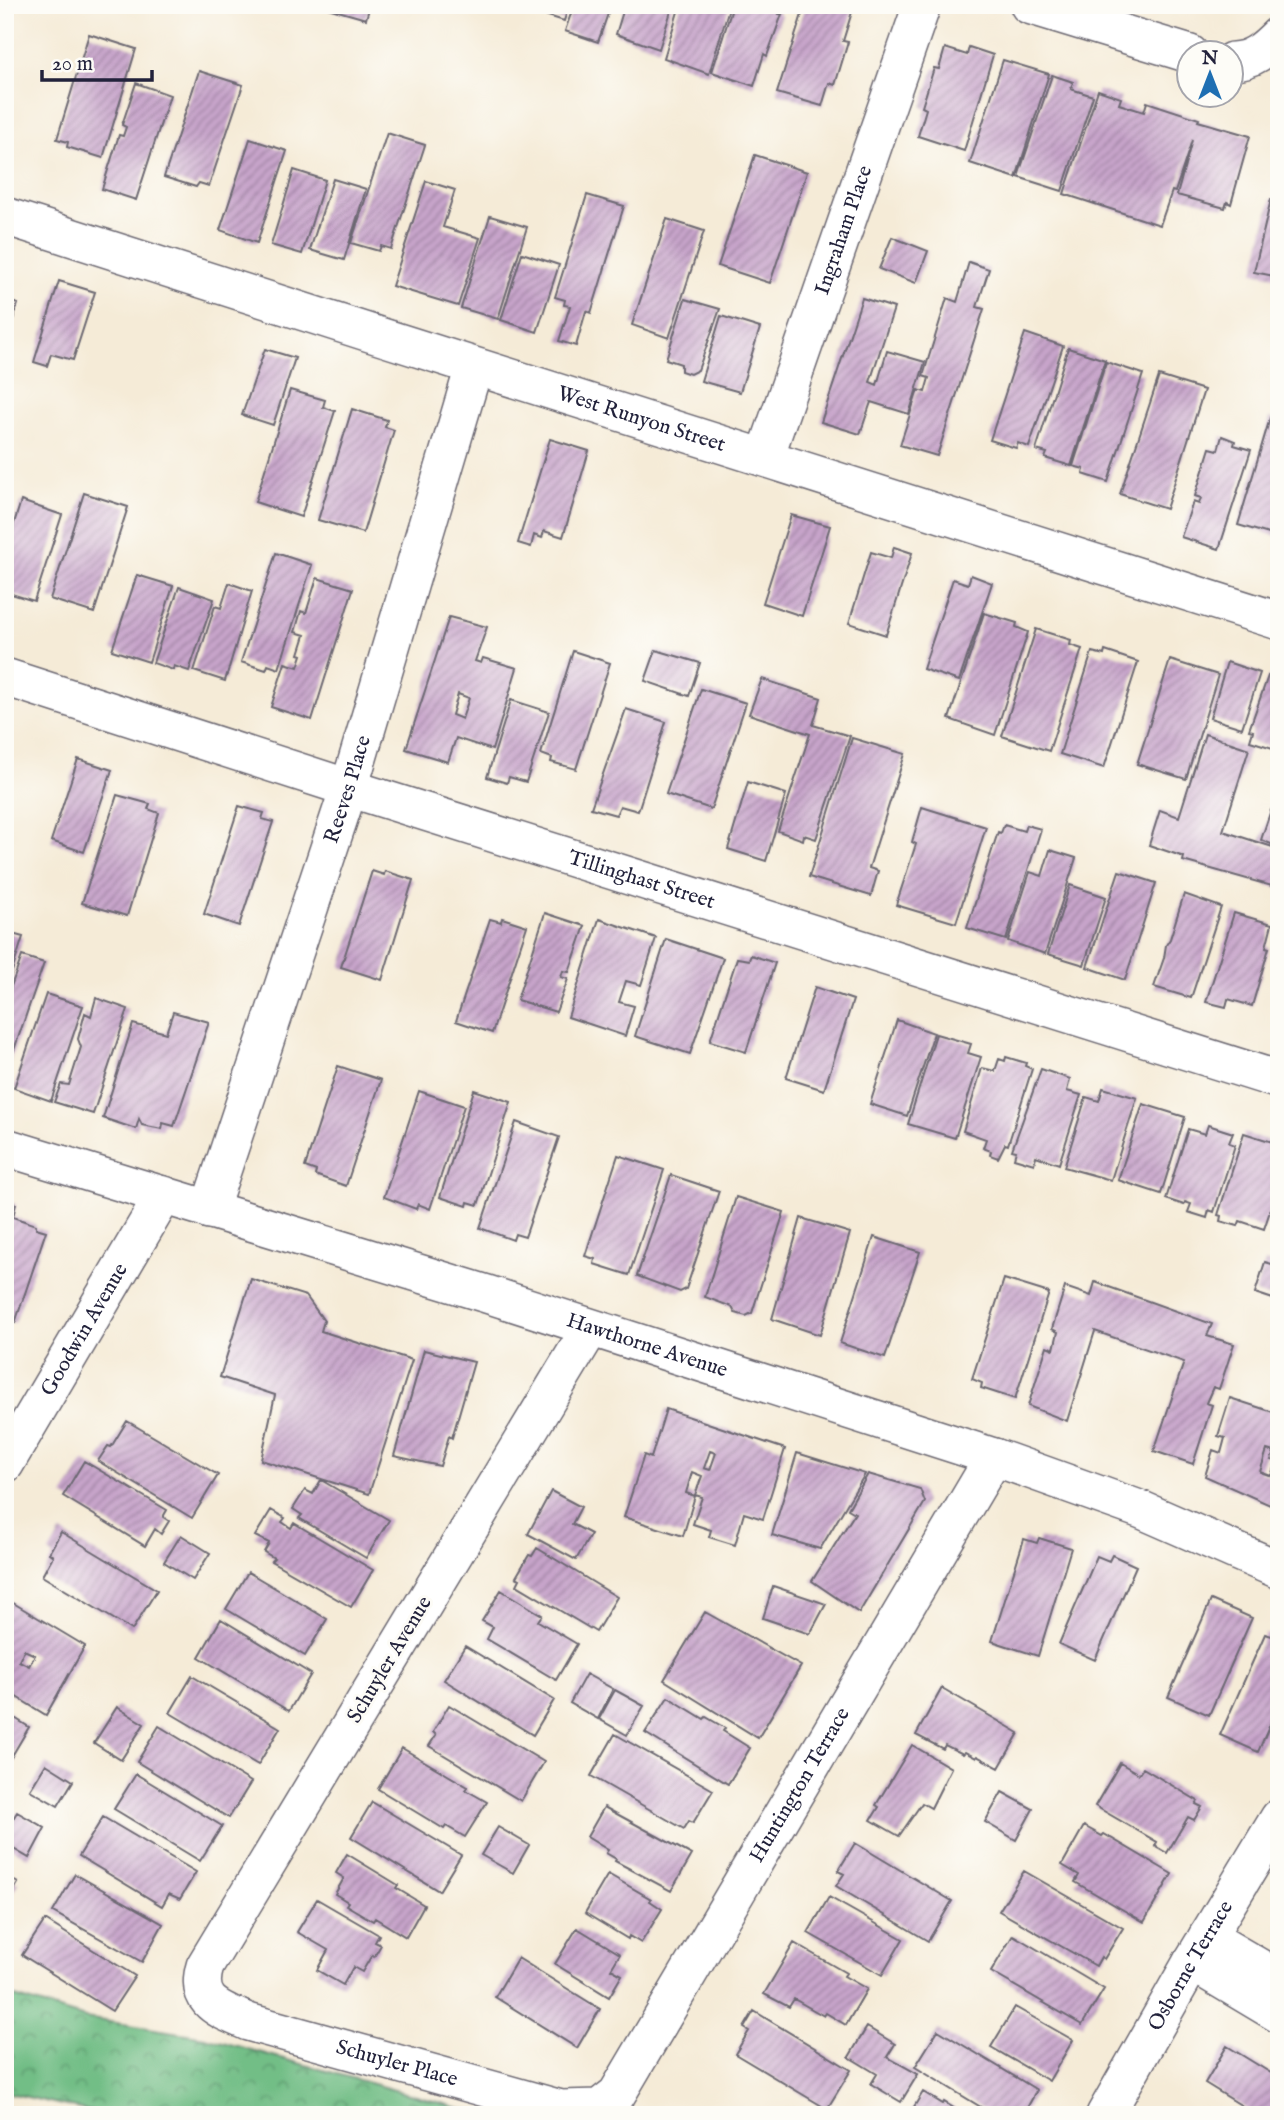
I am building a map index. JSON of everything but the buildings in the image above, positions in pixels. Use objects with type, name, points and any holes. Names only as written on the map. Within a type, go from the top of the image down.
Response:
[{"type":"street","name":"Ingraham Place","points":[[765,457],[922,5]]},
{"type":"street","points":[[1029,5],[1176,50]]},
{"type":"street","name":"West Runyon Street","points":[[5,216],[1279,621]]},
{"type":"street","name":"Reeves Place","points":[[209,1210],[349,788],[474,367]]},
{"type":"street","name":"Tillinghast Street","points":[[5,677],[1279,1080]]},
{"type":"street","name":"Hawthorne Avenue","points":[[5,1147],[487,1294],[994,1457],[1142,1510],[1279,1570]]},
{"type":"street","name":"Goodwin Avenue","points":[[5,1464],[164,1195]]},
{"type":"street","name":"Schuyler Avenue","points":[[203,1994],[201,1981],[205,1966],[590,1329]]},
{"type":"street","name":"Huntington Terrace","points":[[599,2108],[617,2094],[994,1457]]},
{"type":"street","name":"Osborne Terrace","points":[[1105,2115],[1279,1818]]},
{"type":"street","points":[[1200,1950],[1279,1979]]},
{"type":"street","points":[[1200,1950],[1279,2014]]},
{"type":"street","name":"Schuyler Place","points":[[203,1994],[220,2010],[248,2022],[561,2109],[599,2108]]},
{"type":"green space","points":[[5,1994],[85,2018],[205,2037],[484,2115],[106,2115],[5,2092]]}]
